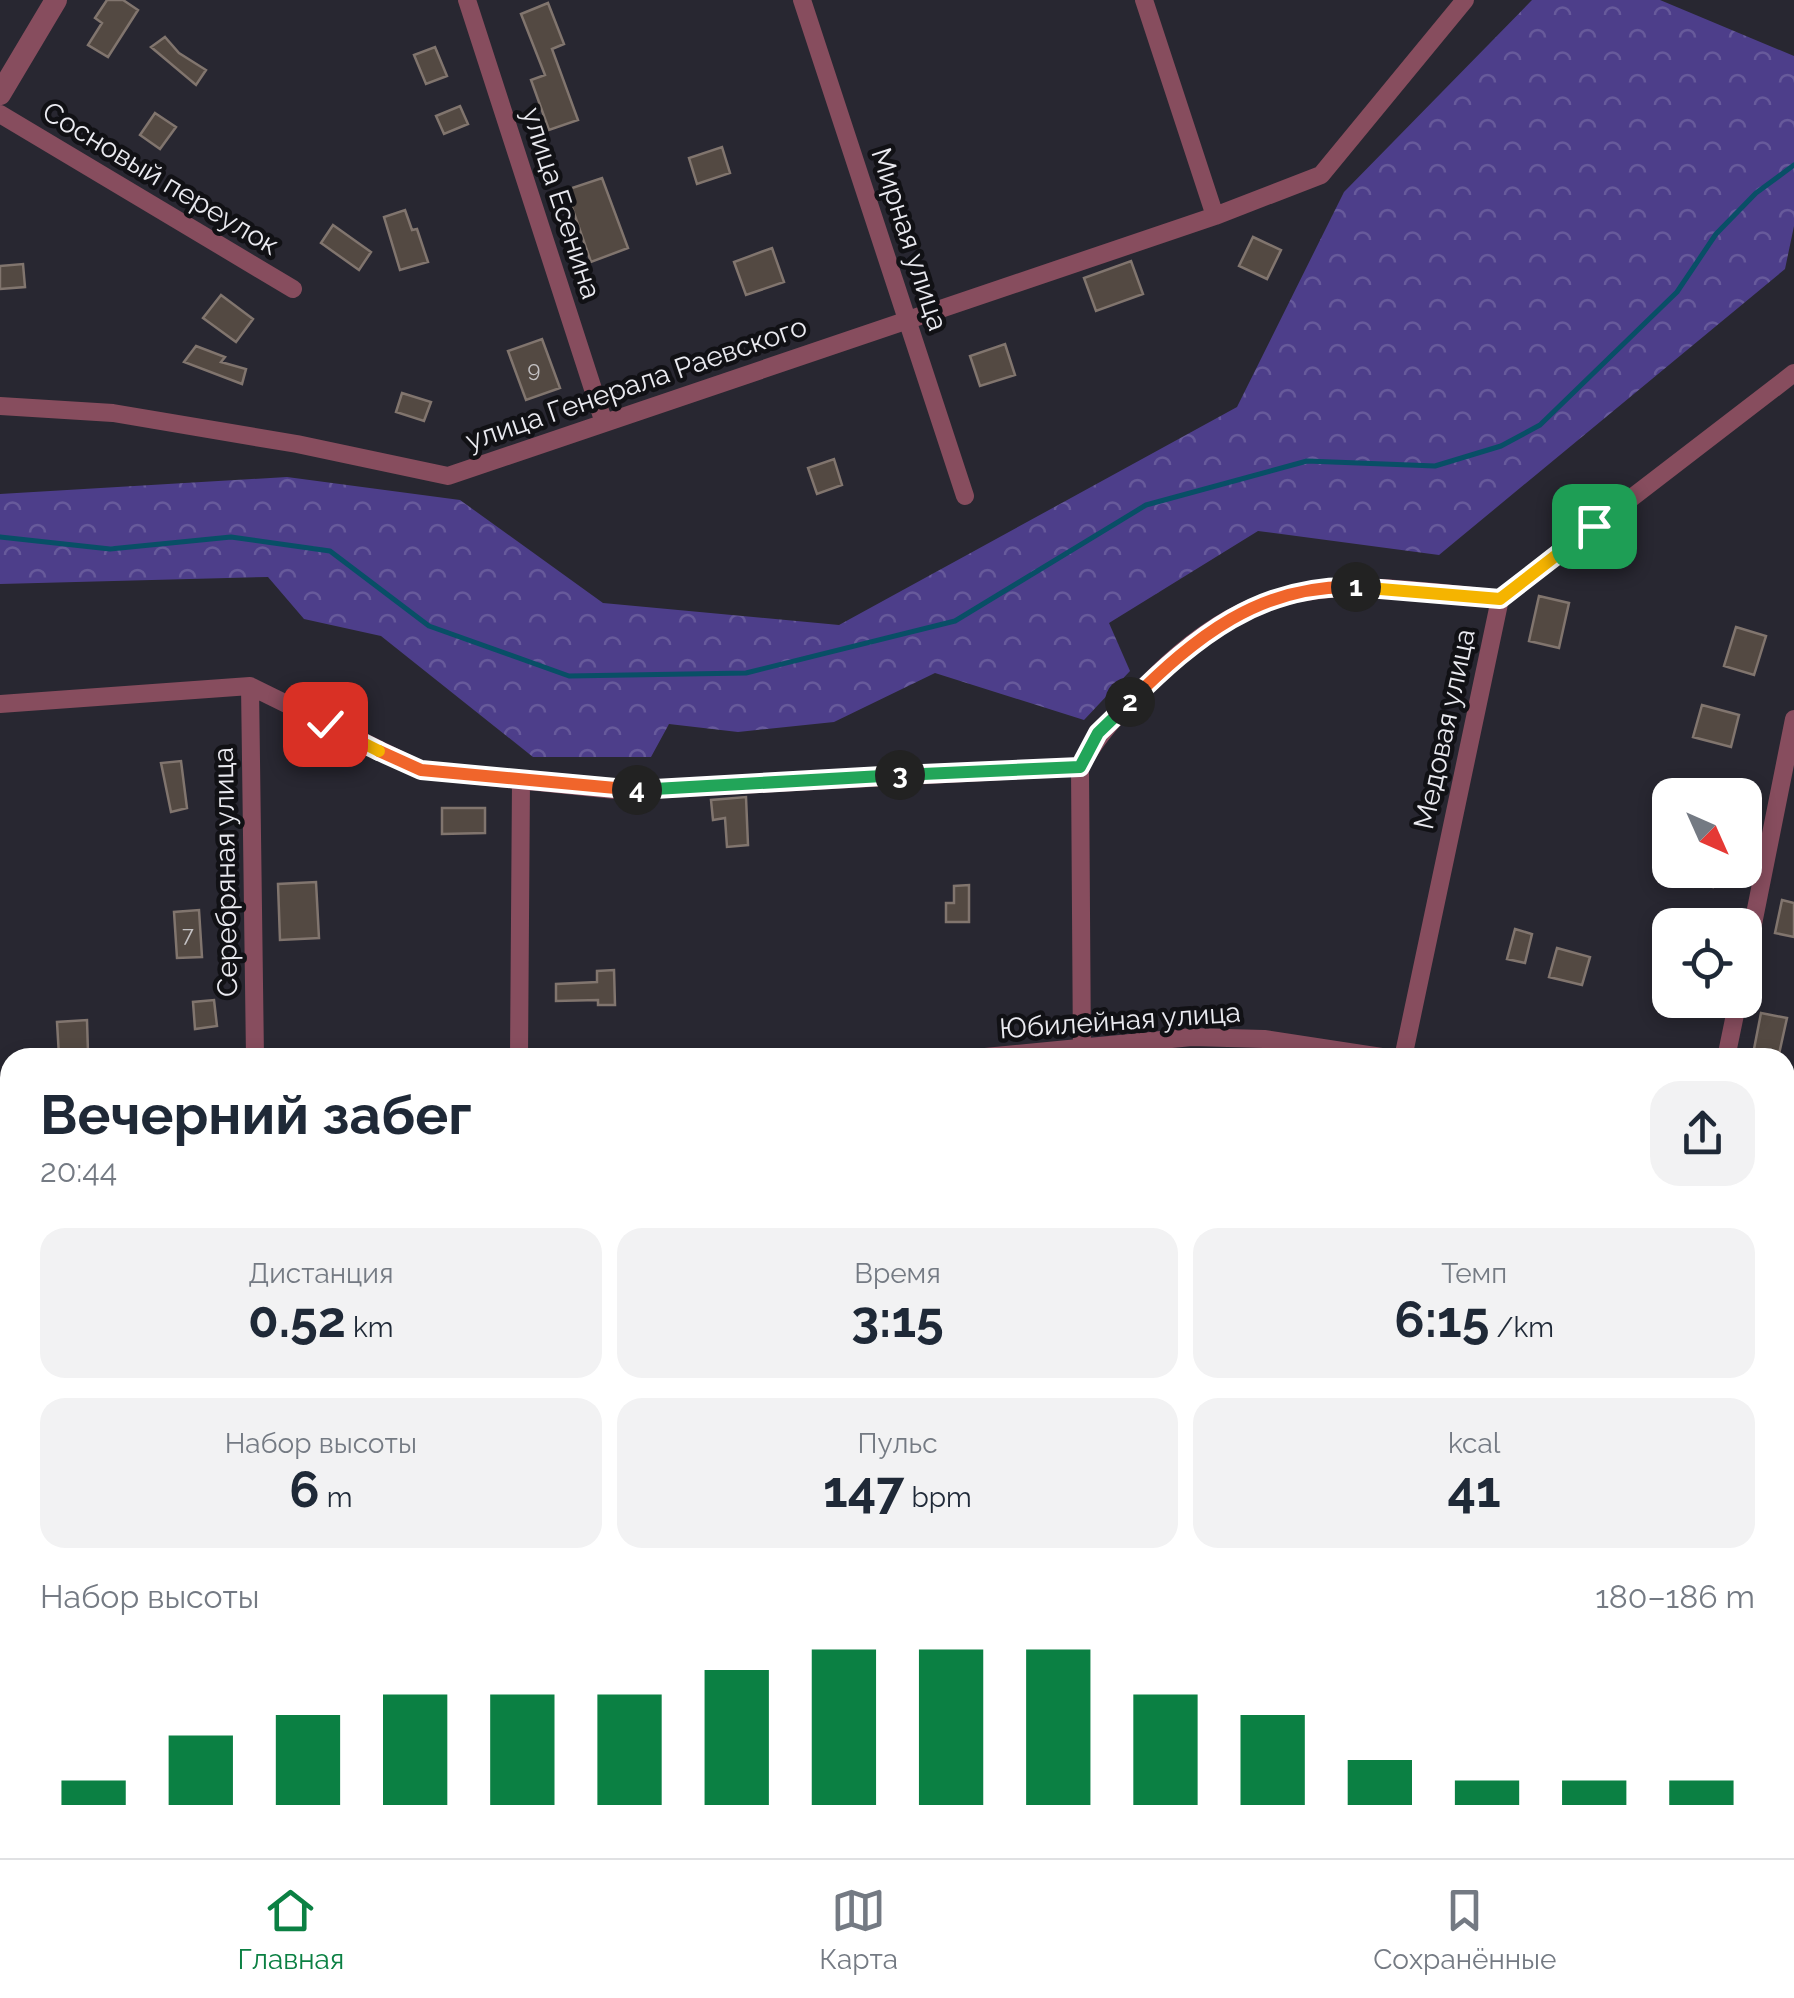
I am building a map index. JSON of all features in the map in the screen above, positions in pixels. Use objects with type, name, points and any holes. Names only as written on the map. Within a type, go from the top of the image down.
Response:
[{"type":"street","points":[[0,94],[56,0]]},
{"type":"street","name":"улица Есенина","points":[[466,0],[604,423]]},
{"type":"street","name":"Мирная улица","points":[[802,0],[964,496]]},
{"type":"street","points":[[1144,0],[1215,216]]},
{"type":"street","name":"улица Генерала Раевского","points":[[0,406],[113,413],[297,444],[448,476],[1215,216],[1321,175],[1465,0]]},
{"type":"street","name":"Сосновый переулок","points":[[0,114],[293,289]]},
{"type":"street","name":"Медовая улица","points":[[1405,1048],[1500,599],[1791,382]]},
{"type":"street","points":[[1082,1048],[1080,767],[1098,733],[1198,637],[1246,608],[1322,586],[1500,599]]},
{"type":"street","points":[[0,704],[250,686],[421,770],[625,791],[1080,767]]},
{"type":"street","name":"Серебряная улица","points":[[250,686],[255,1048]]},
{"type":"street","points":[[1756,908],[1794,719]]},
{"type":"street","points":[[518,1048],[522,780]]},
{"type":"street","points":[[1728,1048],[1734,1018]]},
{"type":"street","name":"Юбилейная улица","points":[[1116,1048],[1192,1037],[1239,1038],[1314,1048]]},
{"type":"green space","points":[[1532,0],[1660,0],[1794,56],[1794,226],[1785,269],[1439,555],[1258,531],[1109,623],[1130,671],[1084,720],[935,673],[834,722],[738,732],[669,724],[651,757],[533,757],[381,636],[304,619],[268,577],[0,584],[0,494],[287,477],[460,500],[603,603],[839,625],[1237,407],[1344,192]]},
{"type":"building","points":[[107,0],[123,0],[138,10],[108,57],[88,45],[102,23],[95,18]]},
{"type":"building","points":[[548,3],[564,44],[552,49],[578,120],[549,130],[531,80],[545,75],[521,14]]},
{"type":"building","points":[[165,37],[179,53],[206,70],[196,85],[151,47]]},
{"type":"building","points":[[435,47],[447,76],[426,84],[414,55]]},
{"type":"building","points":[[460,106],[468,124],[444,134],[436,116]]},
{"type":"building","points":[[155,113],[176,127],[160,149],[140,135]]},
{"type":"building","points":[[722,147],[730,173],[697,184],[689,158]]},
{"type":"building","points":[[602,178],[628,248],[591,262],[566,190]]},
{"type":"building","points":[[405,210],[412,230],[417,229],[428,262],[400,270],[384,217]]},
{"type":"building","points":[[333,225],[371,252],[359,270],[321,243]]},
{"type":"building","points":[[1253,237],[1281,250],[1267,279],[1239,266]]},
{"type":"building","points":[[772,248],[784,282],[746,295],[734,262]]},
{"type":"building","points":[[1131,261],[1143,294],[1096,311],[1084,278]]},
{"type":"building","points":[[23,264],[25,287],[0,289],[0,266]]},
{"type":"building","points":[[221,295],[253,319],[236,342],[203,318]]},
{"type":"building","points":[[542,339],[560,388],[526,400],[508,351]]},
{"type":"building","points":[[1005,344],[1015,375],[980,386],[970,356]]},
{"type":"building","points":[[196,346],[225,357],[221,362],[246,369],[242,384],[184,362]]},
{"type":"building","points":[[402,393],[431,402],[424,421],[396,412]]},
{"type":"building","points":[[834,459],[842,485],[817,494],[808,468]]},
{"type":"building","points":[[1539,596],[1569,603],[1559,648],[1529,641]]},
{"type":"building","points":[[1736,627],[1766,636],[1754,675],[1724,666]]},
{"type":"building","points":[[1702,705],[1739,715],[1731,747],[1693,737]]},
{"type":"building","points":[[181,761],[187,808],[171,812],[161,763]]},
{"type":"building","points":[[746,797],[748,845],[727,847],[725,818],[713,820],[711,800]]},
{"type":"building","points":[[442,808],[485,808],[485,833],[442,834]]},
{"type":"building","points":[[316,882],[319,938],[280,940],[278,884]]},
{"type":"building","points":[[969,885],[969,922],[946,922],[946,903],[954,903],[954,886]]},
{"type":"building","points":[[1782,900],[1794,903],[1794,937],[1775,933]]},
{"type":"building","points":[[199,910],[202,957],[177,958],[174,912]]},
{"type":"building","points":[[1515,929],[1532,934],[1525,963],[1507,959]]},
{"type":"building","points":[[1557,948],[1590,957],[1582,985],[1549,977]]},
{"type":"building","points":[[614,970],[615,1005],[598,1005],[598,1000],[556,1001],[556,984],[597,982],[597,971]]},
{"type":"building","points":[[214,1000],[217,1026],[195,1029],[193,1002]]},
{"type":"building","points":[[1762,1013],[1787,1018],[1780,1048],[1754,1048]]},
{"type":"building","points":[[87,1020],[88,1048],[59,1048],[57,1022]]},
{"type":"waterway","points":[[0,537],[110,549],[231,537],[330,551],[429,626],[569,676],[746,673],[955,621],[1146,505],[1307,461],[1435,466],[1501,446],[1540,425],[1677,292],[1716,234],[1756,193],[1794,165]]},
{"type":"route","points":[[325,724],[421,770],[625,791],[772,785],[954,770],[1080,767],[1098,733],[1162,669],[1198,637],[1246,608],[1289,592],[1322,586],[1397,588],[1500,599],[1594,526]]}]
